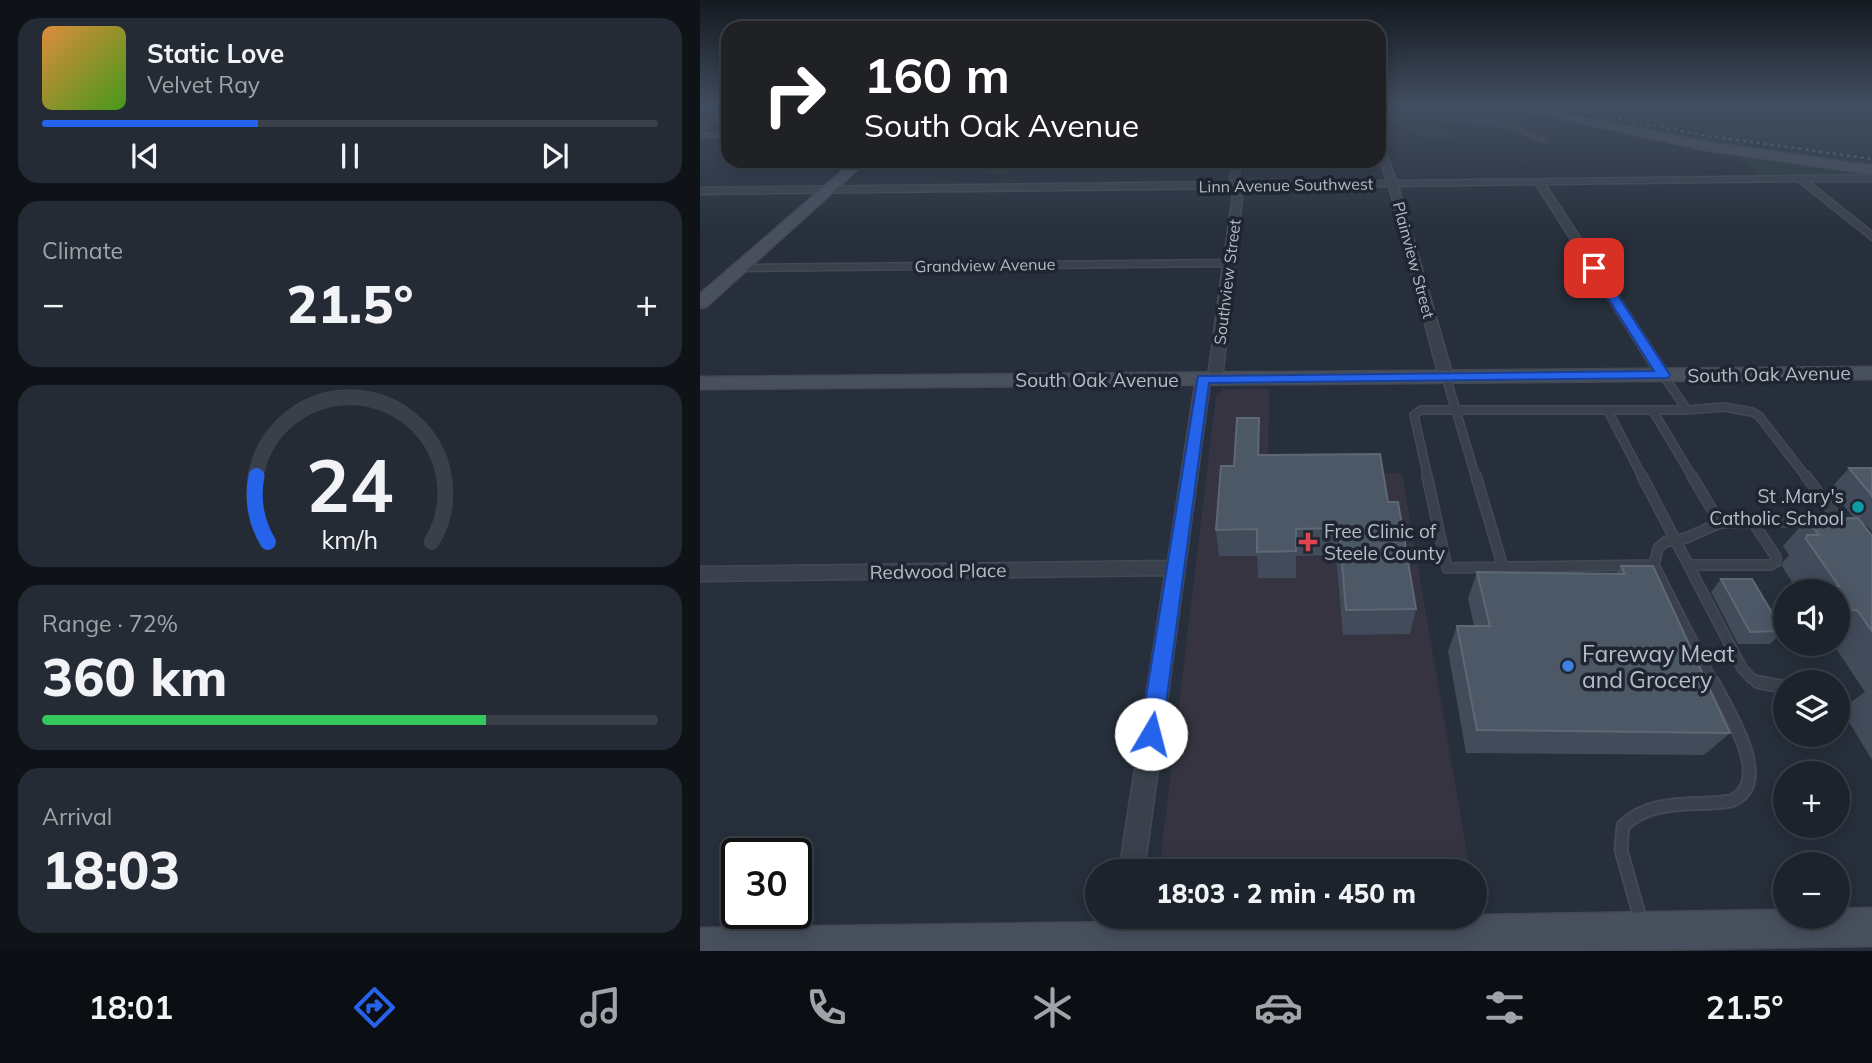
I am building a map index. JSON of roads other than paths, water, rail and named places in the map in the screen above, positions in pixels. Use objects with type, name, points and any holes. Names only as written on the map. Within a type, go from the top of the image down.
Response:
[{"type":"street","points":[[1729,149],[1872,170]]},
{"type":"street","name":"Plainview Street","points":[[1386,164],[1446,377]]},
{"type":"street","points":[[700,303],[853,168]]},
{"type":"street","name":"Southview Street","points":[[1133,859],[1175,568],[1229,263],[1236,168]]},
{"type":"street","name":"Linn Avenue Southwest","points":[[700,191],[1872,178]]},
{"type":"street","points":[[1800,179],[1872,237]]},
{"type":"street","points":[[1539,182],[1663,375]]},
{"type":"street","name":"Grandview Avenue","points":[[740,268],[1229,263]]},
{"type":"street","name":"South Oak Avenue","points":[[700,383],[1872,373]]},
{"type":"street","name":"Redwood Place","points":[[700,574],[1175,568]]},
{"type":"street","points":[[1163,929],[1647,941],[1872,927]]},
{"type":"street","points":[[700,947],[1101,929]]},
{"type":"lane","points":[[1663,375],[1687,410]]},
{"type":"lane","points":[[1446,377],[1503,567]]},
{"type":"lane","points":[[1647,941],[1621,850],[1623,825],[1634,815],[1652,806],[1731,803],[1744,796],[1751,786],[1751,764],[1740,735],[1654,565],[1658,548],[1720,523],[1826,521],[1832,518],[1833,512],[1753,411],[1420,410],[1414,415],[1447,568],[1654,565]]},
{"type":"lane","points":[[1608,411],[1749,678],[1773,687]]},
{"type":"lane","points":[[1653,411],[1720,523]]},
{"type":"lane","points":[[1689,565],[1770,565],[1776,562],[1776,557],[1753,522]]},
{"type":"railway","points":[[1804,149],[1872,159]]},
{"type":"place","name":"St .Mary's Catholic School","points":[[1858,507]]},
{"type":"place","name":"Free Clinic of Steele County","points":[[1308,542]]},
{"type":"place","name":"Fareway Meat and Grocery","points":[[1568,666]]}]
